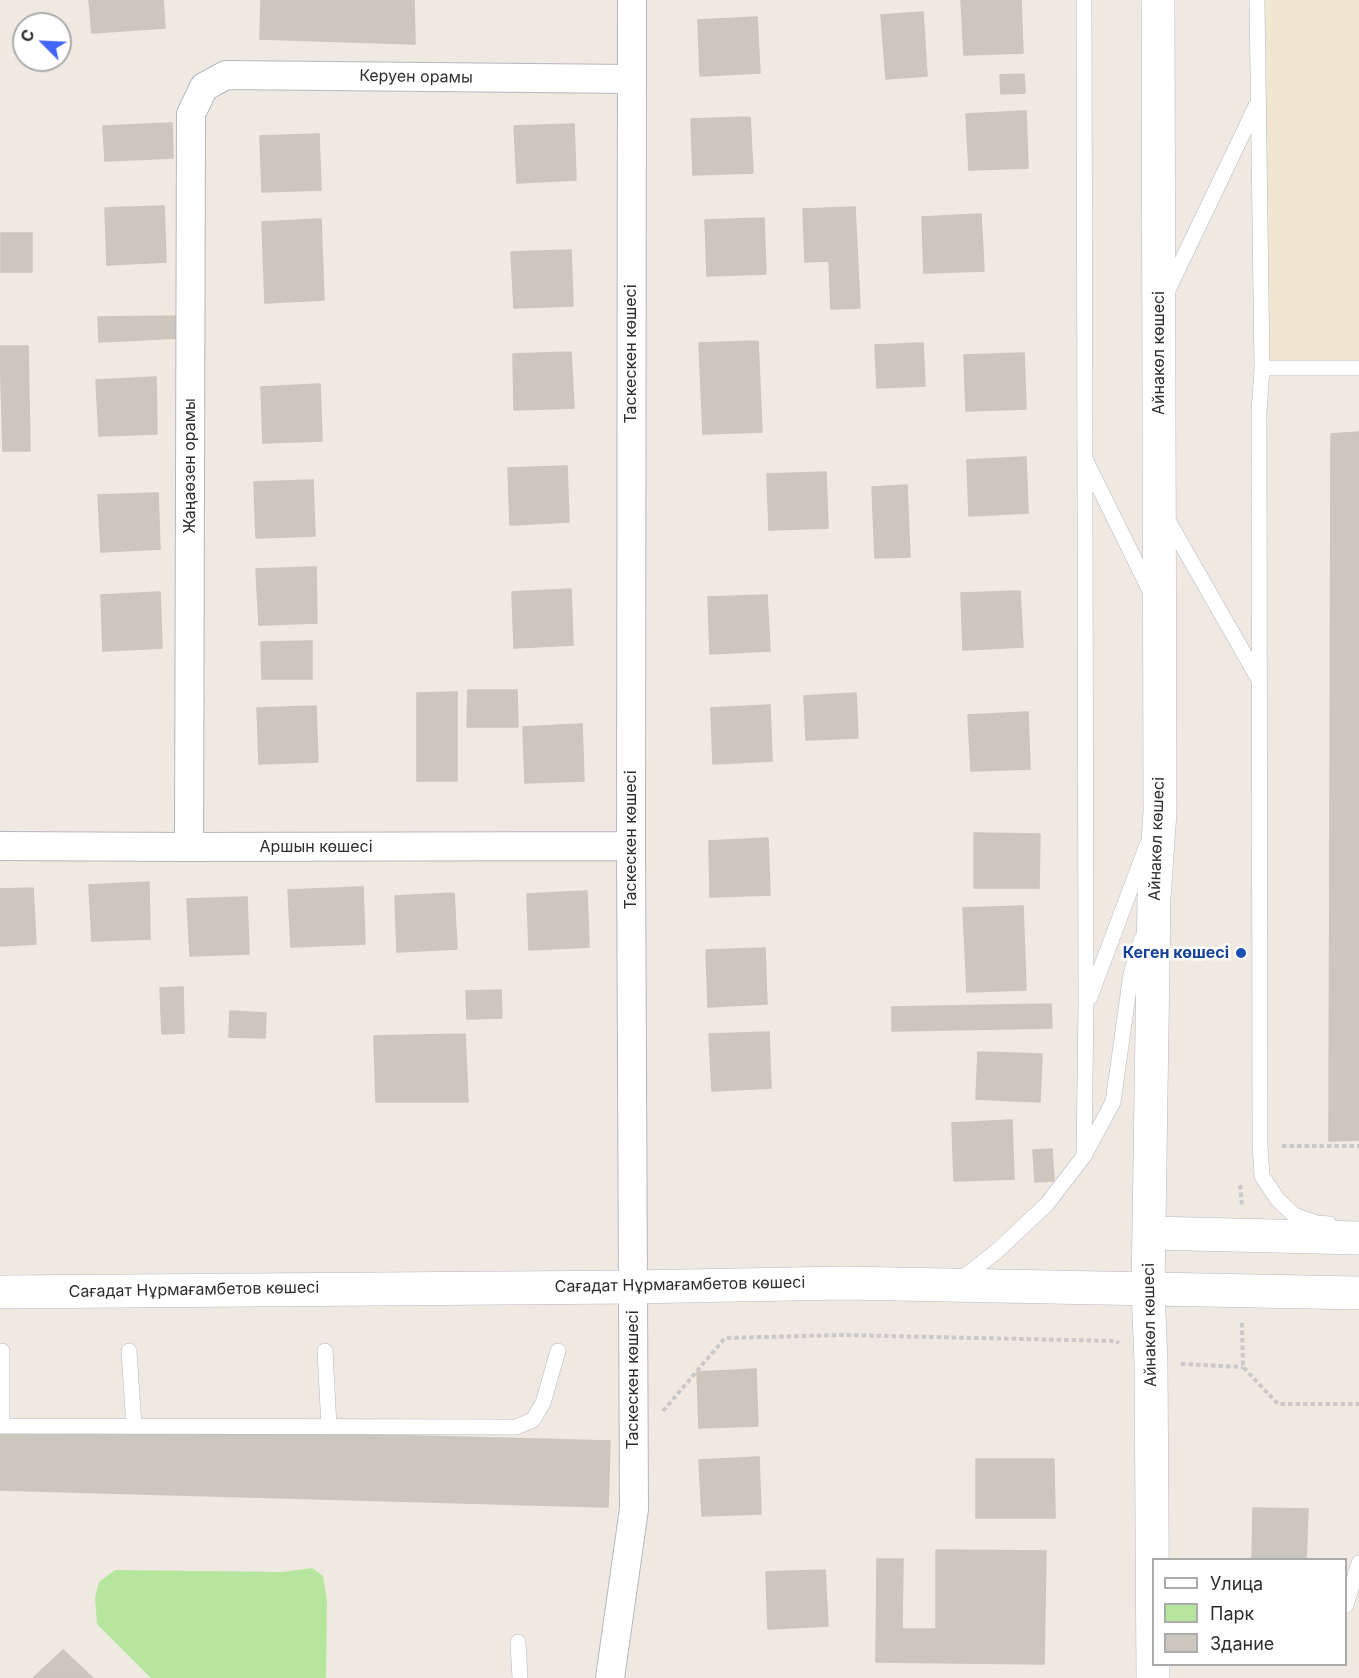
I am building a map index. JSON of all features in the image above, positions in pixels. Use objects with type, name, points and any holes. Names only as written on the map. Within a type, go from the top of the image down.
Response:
[{"type":"street","name":"Таскескен көшесі","points":[[610,1678],[634,1509],[631,846],[632,0]]},
{"type":"street","name":"Айнакөл көшесі","points":[[1152,1558],[1148,1290],[1154,898],[1160,812],[1158,0]]},
{"type":"street","name":"Керуен орамы","points":[[204,87],[226,75],[632,79]]},
{"type":"street","name":"Жаңаөзен орамы","points":[[189,848],[191,114],[204,87]]},
{"type":"street","name":"Аршын көшесі","points":[[0,846],[189,848],[631,846]]},
{"type":"street","points":[[1149,1233],[1359,1238]]},
{"type":"street","name":"Сағадат Нұрмағамбетов көшесі","points":[[0,1292],[844,1283],[1359,1293]]},
{"type":"lane","points":[[1084,0],[1086,1006],[1084,1156]]},
{"type":"lane","points":[[1257,0],[1262,369],[1259,413],[1260,1146],[1263,1176],[1278,1200],[1294,1215],[1317,1224],[1359,1224]]},
{"type":"lane","points":[[1159,309],[1258,103]]},
{"type":"lane","points":[[1262,369],[1359,368]]},
{"type":"lane","points":[[1085,458],[1160,610]]},
{"type":"lane","points":[[1159,506],[1260,681]]},
{"type":"lane","points":[[1086,1006],[1160,812]]},
{"type":"lane","points":[[953,1286],[997,1251],[1047,1204],[1084,1156],[1113,1102],[1131,974],[1154,898]]},
{"type":"lane","points":[[2,1351],[1,1426],[516,1427],[533,1420],[543,1403],[558,1351]]},
{"type":"lane","points":[[129,1351],[134,1426]]},
{"type":"lane","points":[[325,1351],[329,1427]]},
{"type":"lane","points":[[1347,1602],[1359,1563]]},
{"type":"lane","points":[[518,1642],[520,1678]]},
{"type":"path","points":[[1260,1146],[1359,1146]]},
{"type":"path","points":[[633,1413],[663,1411],[725,1338],[842,1335],[1115,1341],[1151,1363],[1243,1367]]},
{"type":"shaded area","points":[[1263,0],[1359,0],[1359,362],[1265,361]]},
{"type":"green space","points":[[312,1568],[323,1576],[327,1601],[326,1678],[151,1678],[97,1624],[95,1597],[99,1582],[115,1570],[283,1572]]},
{"type":"building","points":[[89,0],[163,0],[165,28],[92,33]]},
{"type":"building","points":[[261,0],[414,0],[415,44],[260,39]]},
{"type":"building","points":[[961,0],[1021,0],[1023,53],[964,55]]},
{"type":"building","points":[[923,12],[927,76],[886,79],[881,15]]},
{"type":"building","points":[[757,17],[760,73],[700,76],[698,20]]},
{"type":"building","points":[[1024,74],[1025,93],[1001,94],[1000,75]]},
{"type":"building","points":[[1026,111],[1028,168],[969,170],[966,114]]},
{"type":"building","points":[[750,117],[753,173],[693,175],[691,119]]},
{"type":"building","points":[[172,123],[173,158],[105,161],[103,126]]},
{"type":"building","points":[[574,124],[576,180],[517,183],[514,126]]},
{"type":"building","points":[[319,134],[321,190],[262,192],[260,136]]},
{"type":"building","points":[[164,206],[166,262],[107,265],[105,208]]},
{"type":"building","points":[[855,207],[860,308],[831,309],[829,261],[805,262],[803,209]]},
{"type":"building","points":[[981,214],[984,271],[924,273],[922,217]]},
{"type":"building","points":[[764,218],[766,274],[707,276],[705,220]]},
{"type":"building","points":[[321,219],[324,300],[265,303],[262,222]]},
{"type":"building","points":[[1,233],[32,233],[32,272],[1,272]]},
{"type":"building","points":[[571,250],[573,306],[514,308],[511,252]]},
{"type":"building","points":[[176,316],[178,338],[99,342],[98,317]]},
{"type":"building","points":[[758,341],[762,432],[703,434],[699,343]]},
{"type":"building","points":[[923,343],[925,386],[877,388],[875,345]]},
{"type":"building","points":[[0,346],[28,346],[30,451],[3,451]]},
{"type":"building","points":[[571,352],[574,408],[514,410],[513,354]]},
{"type":"building","points":[[1024,353],[1026,409],[966,411],[964,355]]},
{"type":"building","points":[[156,377],[157,434],[99,436],[96,380]]},
{"type":"building","points":[[320,384],[322,441],[263,443],[261,387]]},
{"type":"building","points":[[1359,432],[1359,1140],[1329,1141],[1331,434]]},
{"type":"building","points":[[1026,457],[1028,513],[969,516],[967,460]]},
{"type":"building","points":[[567,466],[569,522],[510,525],[508,468]]},
{"type":"building","points":[[826,472],[828,528],[769,530],[767,474]]},
{"type":"building","points":[[313,480],[315,536],[256,538],[254,482]]},
{"type":"building","points":[[907,485],[910,557],[875,558],[872,487]]},
{"type":"building","points":[[158,493],[160,549],[101,552],[98,495]]},
{"type":"building","points":[[316,567],[317,623],[259,625],[256,569]]},
{"type":"building","points":[[571,589],[573,645],[514,648],[512,592]]},
{"type":"building","points":[[1020,591],[1023,647],[963,650],[961,593]]},
{"type":"building","points":[[160,592],[162,648],[103,651],[101,595]]},
{"type":"building","points":[[767,595],[770,651],[710,654],[708,597]]},
{"type":"building","points":[[312,641],[312,679],[262,679],[261,642]]},
{"type":"building","points":[[468,690],[517,690],[518,727],[467,727]]},
{"type":"building","points":[[457,692],[457,781],[417,781],[417,693]]},
{"type":"building","points":[[856,693],[858,738],[806,740],[804,696]]},
{"type":"building","points":[[770,705],[772,761],[713,764],[711,708]]},
{"type":"building","points":[[316,706],[318,762],[259,764],[257,708]]},
{"type":"building","points":[[1028,712],[1030,769],[971,771],[968,715]]},
{"type":"building","points":[[582,724],[584,781],[525,783],[523,727]]},
{"type":"building","points":[[974,833],[1040,834],[1039,888],[974,888]]},
{"type":"building","points":[[768,838],[770,895],[710,897],[709,841]]},
{"type":"building","points":[[149,882],[150,939],[92,941],[89,885]]},
{"type":"building","points":[[363,887],[365,944],[291,947],[288,890]]},
{"type":"building","points":[[33,888],[36,944],[0,946],[0,889]]},
{"type":"building","points":[[587,891],[589,947],[529,950],[527,894]]},
{"type":"building","points":[[454,893],[457,949],[397,952],[395,896]]},
{"type":"building","points":[[247,897],[249,954],[190,956],[187,899]]},
{"type":"building","points":[[1023,906],[1026,990],[967,992],[963,908]]},
{"type":"building","points":[[765,948],[767,1004],[708,1007],[706,950]]},
{"type":"building","points":[[183,987],[184,1033],[162,1034],[160,988]]},
{"type":"building","points":[[501,990],[502,1018],[467,1019],[466,991]]},
{"type":"building","points":[[1051,1004],[1052,1028],[892,1031],[892,1007]]},
{"type":"building","points":[[230,1011],[266,1013],[265,1038],[229,1037]]},
{"type":"building","points":[[769,1032],[771,1088],[712,1091],[709,1034]]},
{"type":"building","points":[[465,1034],[468,1102],[376,1102],[374,1036]]},
{"type":"building","points":[[978,1052],[1042,1054],[1040,1102],[976,1099]]},
{"type":"building","points":[[1012,1120],[1014,1179],[954,1181],[952,1123]]},
{"type":"building","points":[[1052,1149],[1054,1181],[1035,1182],[1033,1150]]},
{"type":"building","points":[[756,1369],[758,1426],[699,1428],[697,1372]]},
{"type":"building","points":[[0,1425],[610,1441],[608,1507],[0,1490]]},
{"type":"building","points":[[759,1457],[761,1514],[702,1516],[699,1460]]},
{"type":"building","points":[[976,1459],[1054,1459],[1055,1518],[976,1518]]},
{"type":"building","points":[[1253,1508],[1308,1509],[1306,1558],[1252,1558]]},
{"type":"building","points":[[936,1550],[1046,1551],[1044,1664],[876,1662],[877,1559],[903,1559],[902,1629],[936,1629]]},
{"type":"building","points":[[825,1570],[828,1626],[768,1629],[766,1572]]},
{"type":"building","points":[[63,1650],[93,1678],[33,1678]]},
{"type":"place","name":"Кеген көшесі","points":[[1241,953]]}]
